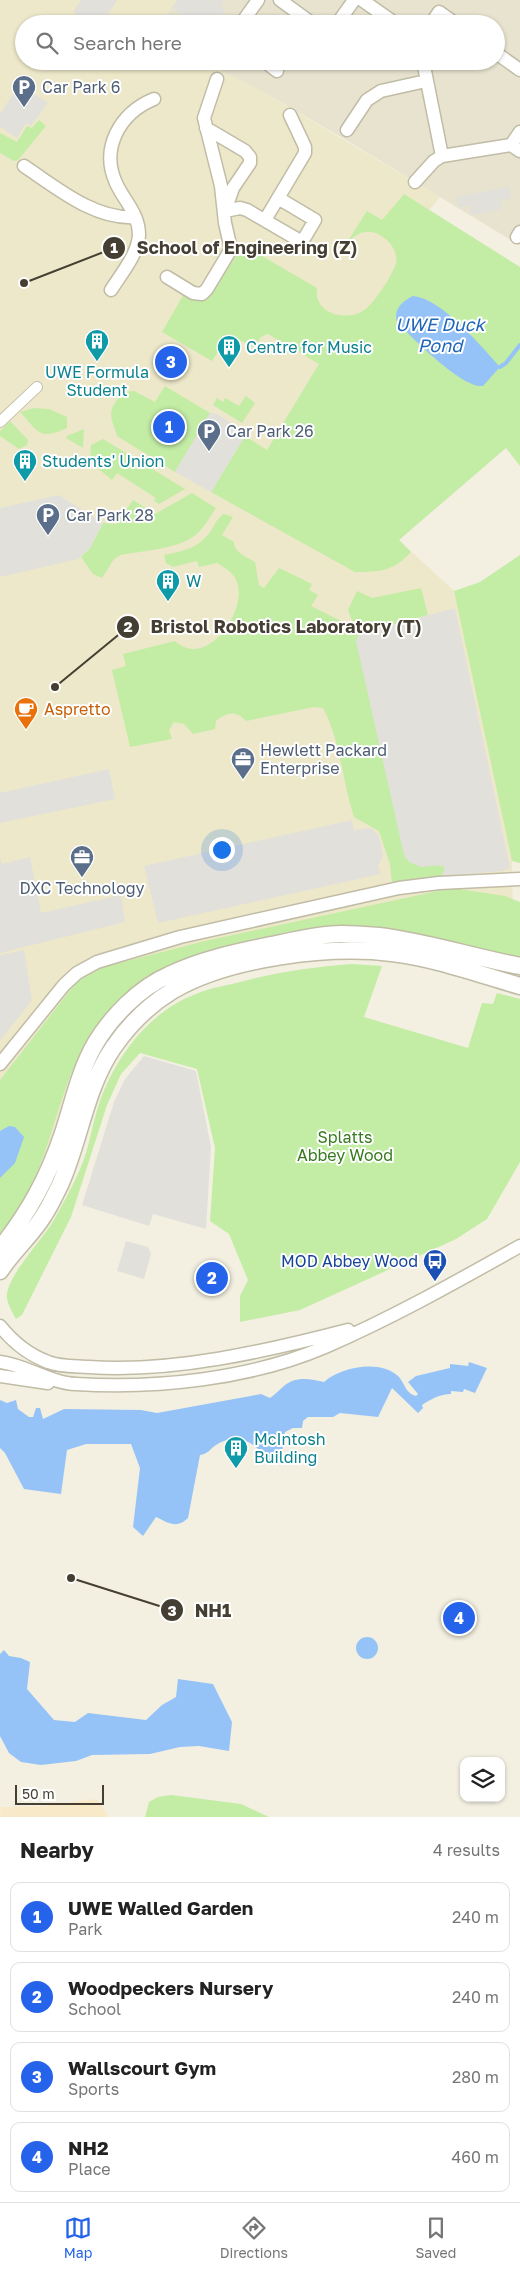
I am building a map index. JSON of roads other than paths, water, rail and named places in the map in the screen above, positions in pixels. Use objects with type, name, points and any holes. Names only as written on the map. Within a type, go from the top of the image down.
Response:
[{"type":"street","points":[[247,15],[258,0]]},
{"type":"street","points":[[280,0],[301,15]]},
{"type":"street","points":[[343,15],[354,0]]},
{"type":"street","points":[[362,0],[383,15]]},
{"type":"street","points":[[505,59],[520,70]]},
{"type":"street","points":[[424,70],[442,156]]},
{"type":"street","points":[[167,277],[199,295],[205,292],[231,249],[221,186],[204,115],[217,79]]},
{"type":"street","points":[[347,130],[367,100],[381,91],[426,81]]},
{"type":"street","points":[[111,290],[137,243],[138,231],[135,217],[114,177],[110,148],[115,134],[124,120],[140,106],[154,99]]},
{"type":"street","points":[[265,220],[305,150],[290,115]]},
{"type":"street","points":[[206,128],[245,151],[250,159],[230,194],[225,211]]},
{"type":"street","points":[[415,182],[434,161],[442,156],[516,148],[520,132]]},
{"type":"street","points":[[24,166],[95,210],[117,218],[135,217]]},
{"type":"street","points":[[225,211],[244,208],[302,242],[315,220],[278,198]]},
{"type":"street","points":[[0,422],[37,387]]},
{"type":"street","points":[[0,1064],[69,979],[97,962],[186,935],[399,888],[439,883],[520,879]]},
{"type":"street","points":[[0,1249],[23,1219],[44,1184],[64,1133],[77,1083],[95,1044],[116,1017],[141,992],[167,975],[205,961],[250,949],[341,934],[380,936],[422,943],[520,966]]},
{"type":"street","points":[[0,1271],[44,1215],[56,1192],[76,1142],[100,1070],[112,1049],[125,1031],[146,1010],[172,991],[202,977],[253,963],[314,952],[352,950],[393,953],[434,961],[520,986]]},
{"type":"street","points":[[496,1260],[520,1238]]},
{"type":"street","points":[[0,1376],[73,1384],[145,1384],[215,1378],[275,1364],[324,1347],[440,1291],[520,1246]]},
{"type":"street","points":[[0,1326],[16,1342],[32,1354],[48,1362],[118,1369],[234,1356],[375,1322]]},
{"type":"street","points":[[0,1362],[73,1384]]},
{"type":"water","name":"UWE Duck Pond","points":[[413,296],[436,305],[448,314],[472,336],[500,367],[483,386],[474,385],[451,371],[425,350],[397,322],[396,314],[399,306]]},
{"type":"water","points":[[9,1126],[15,1127],[24,1137],[15,1163],[0,1178],[0,1131]]},
{"type":"water","points":[[469,1362],[487,1368],[475,1393],[464,1389],[463,1392],[451,1391],[451,1394],[436,1397],[422,1405],[423,1408],[418,1413],[392,1388],[378,1417],[340,1413],[333,1417],[308,1417],[303,1421],[302,1428],[293,1428],[285,1432],[281,1459],[276,1464],[268,1463],[259,1450],[246,1441],[232,1439],[216,1445],[200,1455],[188,1518],[180,1523],[172,1524],[156,1517],[143,1536],[133,1527],[140,1468],[131,1444],[86,1444],[67,1450],[61,1494],[24,1489],[5,1453],[0,1448],[0,1400],[7,1403],[16,1400],[18,1409],[29,1417],[33,1417],[36,1408],[40,1408],[43,1419],[64,1409],[141,1410],[157,1413],[261,1394],[270,1398],[294,1380],[309,1379],[324,1382],[340,1372],[371,1366],[390,1371],[398,1376],[407,1390],[416,1396],[418,1394],[408,1382],[416,1376],[450,1368],[450,1364],[468,1366]]},
{"type":"water","points":[[367,1637],[375,1640],[378,1648],[375,1656],[367,1659],[359,1656],[356,1648],[359,1640]]},
{"type":"water","points":[[4,1650],[9,1656],[30,1662],[27,1689],[54,1720],[75,1722],[88,1713],[146,1720],[162,1705],[176,1697],[178,1679],[213,1684],[232,1722],[229,1751],[199,1746],[180,1747],[150,1754],[92,1755],[76,1761],[41,1765],[21,1762],[9,1753],[0,1736],[0,1654]]},
{"type":"waterway","points":[[500,367],[506,363],[520,345]]},
{"type":"place","name":"Car Park 6","points":[[24,108]]},
{"type":"place","name":"School of Engineering (Z)","points":[[24,283]]},
{"type":"place","name":"UWE Formula Student","points":[[97,362]]},
{"type":"place","name":"Wallscourt Gym","points":[[171,362]]},
{"type":"place","name":"Centre for Music","points":[[229,368]]},
{"type":"place","name":"UWE Walled Garden","points":[[169,427]]},
{"type":"place","name":"Car Park 26","points":[[209,452]]},
{"type":"place","name":"Students' Union","points":[[25,482]]},
{"type":"place","name":"Car Park 28","points":[[48,536]]},
{"type":"place","name":"W","points":[[168,602]]},
{"type":"place","name":"Bristol Robotics Laboratory (T)","points":[[55,687]]},
{"type":"place","name":"Aspretto","points":[[26,730]]},
{"type":"place","name":"Hewlett Packard Enterprise","points":[[243,780]]},
{"type":"place","name":"DXC Technology","points":[[82,878]]},
{"type":"place","name":"Woodpeckers Nursery","points":[[212,1278]]},
{"type":"place","name":"MOD Abbey Wood","points":[[435,1282]]},
{"type":"place","name":"McIntosh Building","points":[[236,1469]]},
{"type":"place","name":"NH1","points":[[71,1578]]},
{"type":"place","name":"NH2","points":[[459,1618]]},
{"type":"park label","name":"Splatts Abbey Wood","points":[[345,1146]]}]
